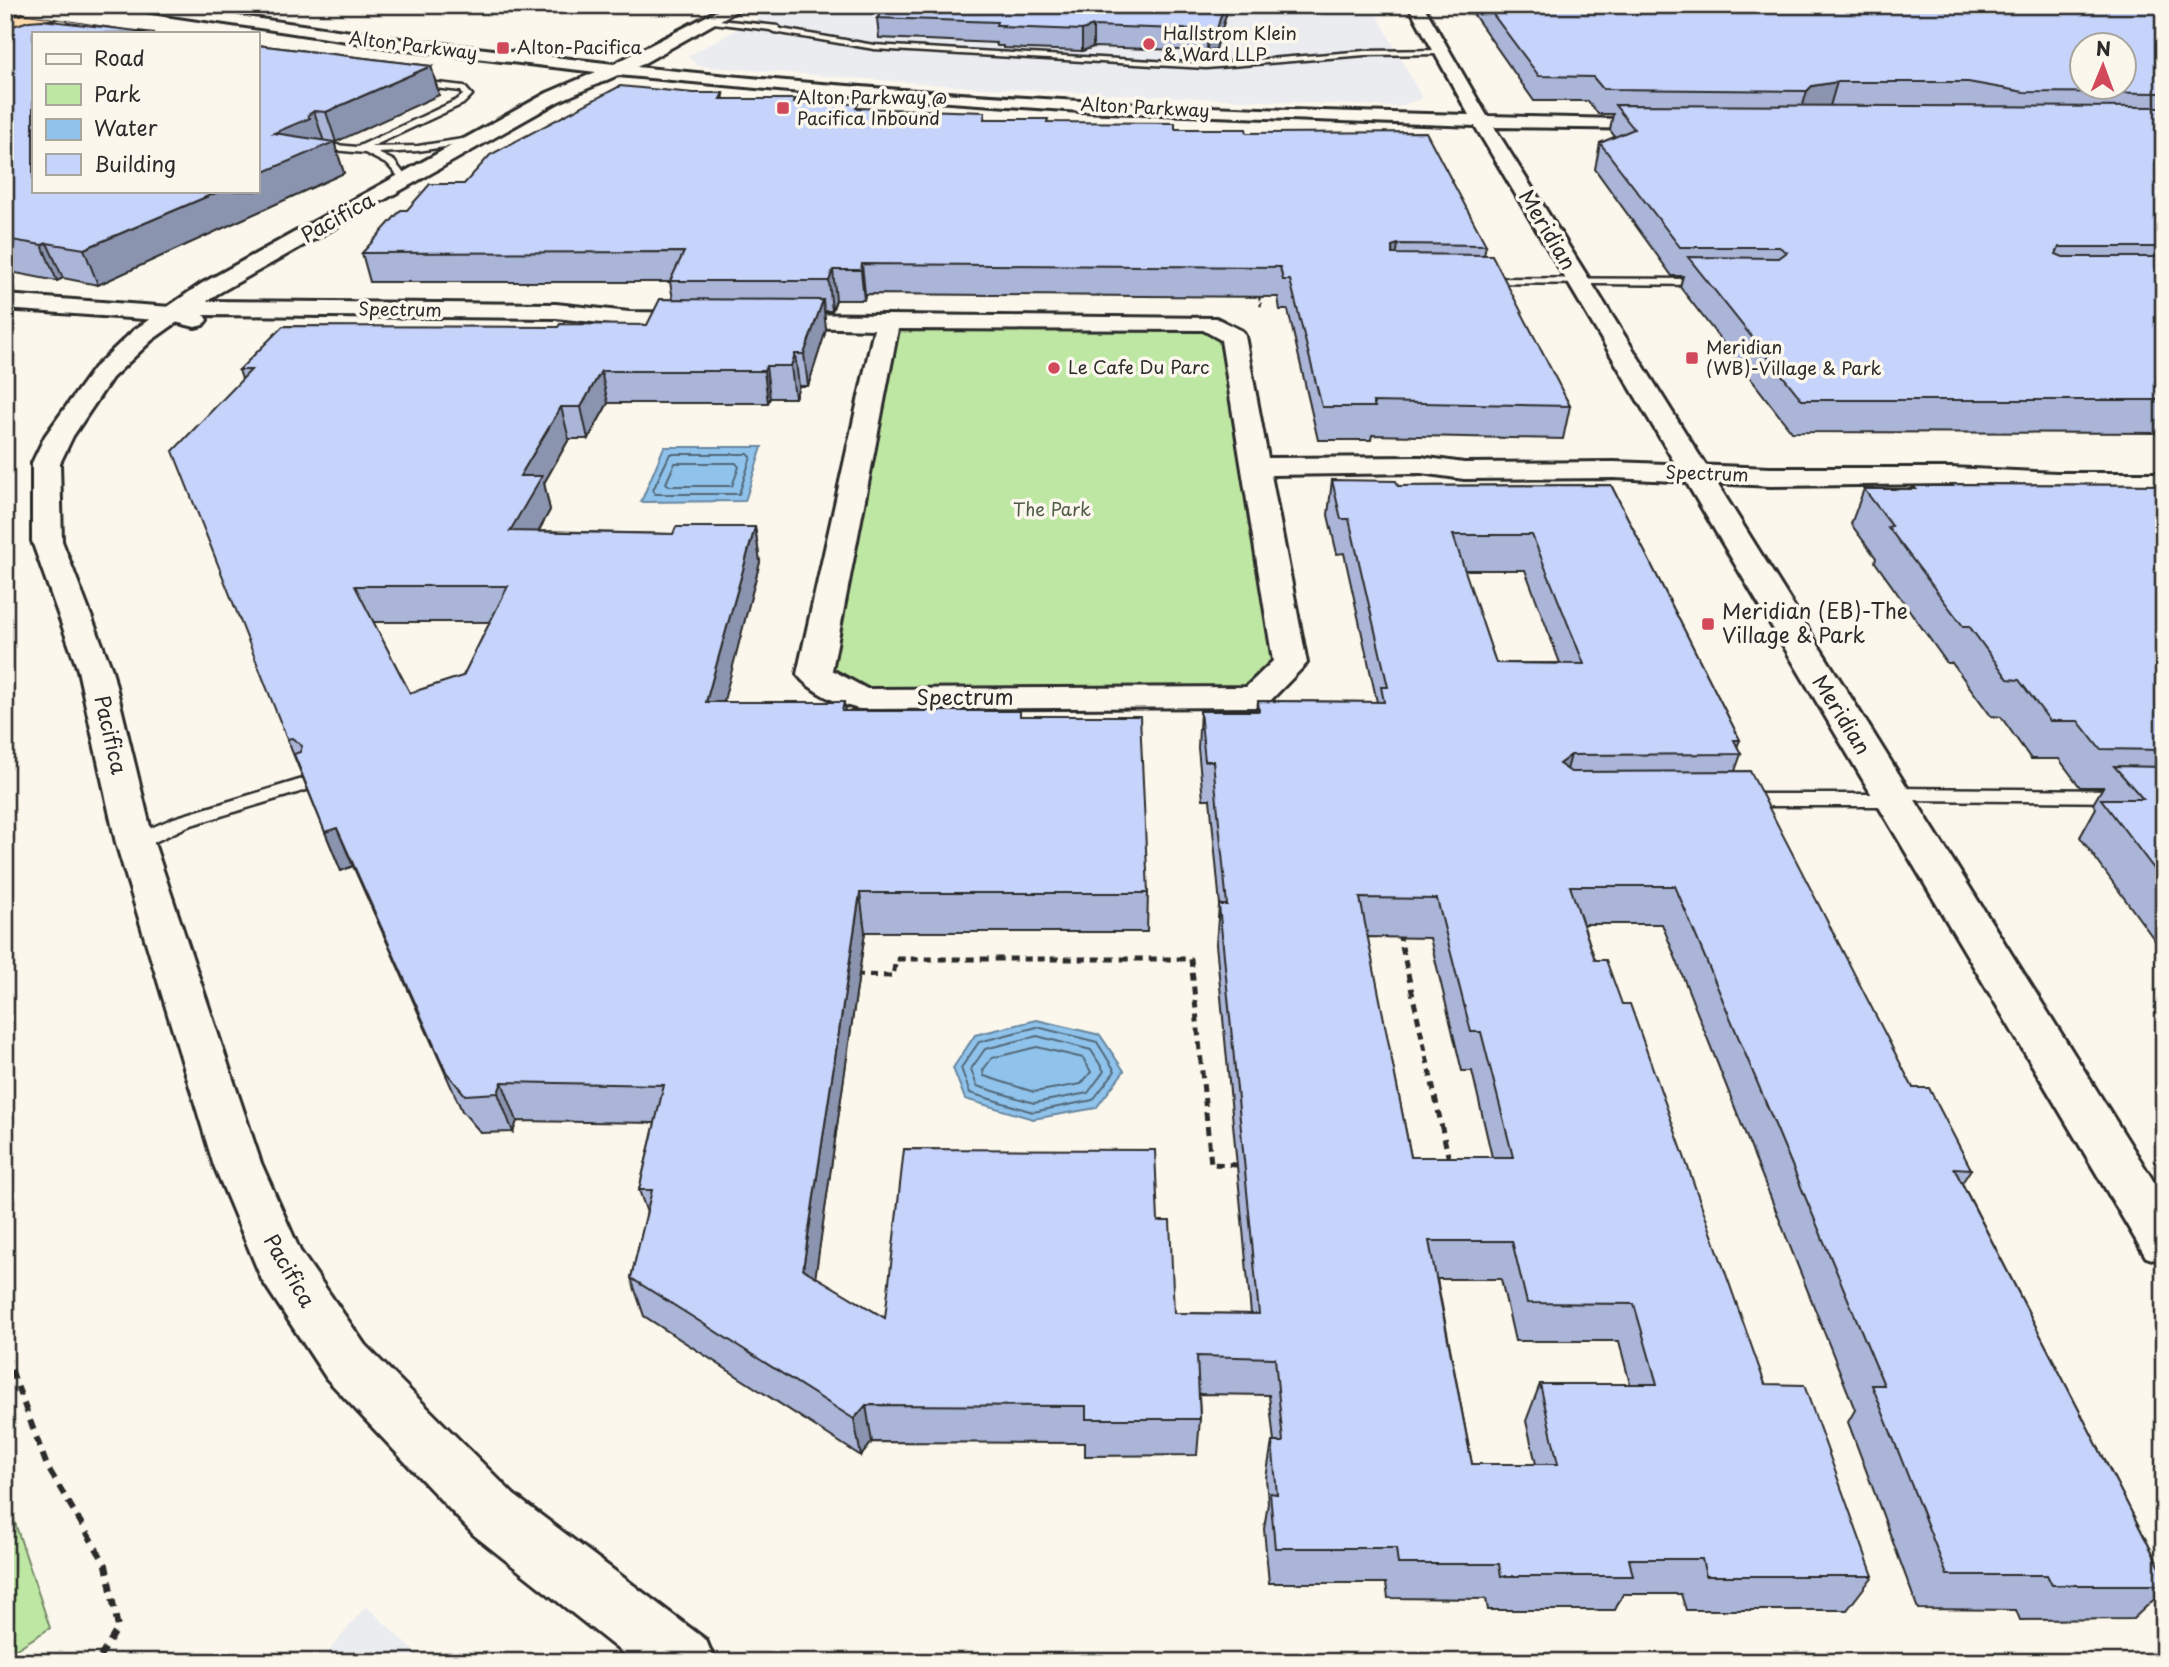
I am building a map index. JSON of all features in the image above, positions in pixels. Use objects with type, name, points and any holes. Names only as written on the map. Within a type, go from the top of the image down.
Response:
[{"type":"highway","points":[[5,14],[42,5]]},
{"type":"highway","points":[[5,24],[91,5]]},
{"type":"street","points":[[27,5],[142,23]]},
{"type":"street","name":"Alton Parkway","points":[[131,5],[368,41],[810,87],[1024,102],[1308,116],[1678,124]]},
{"type":"street","name":"Pacifica","points":[[684,1662],[494,1515],[346,1362],[280,1264],[237,1163],[135,843],[95,670],[47,541],[46,463],[59,436],[103,373],[136,340],[171,314],[209,289],[475,140],[740,5]]},
{"type":"street","name":"Meridian","points":[[1415,5],[1578,282],[2164,1242]]},
{"type":"street","name":"Alton Parkway","points":[[264,42],[583,83],[741,99],[1008,119],[1208,130],[1667,143]]},
{"type":"street","name":"Spectrum","points":[[5,302],[171,314],[229,326],[547,327],[629,319],[724,321]]},
{"type":"street","name":"Spectrum","points":[[751,321],[888,321],[1208,323],[1233,336],[1290,663],[1255,697],[860,699],[814,674],[888,321]]},
{"type":"street","name":"Spectrum","points":[[1951,476],[2043,467],[2164,467]]},
{"type":"street","name":"Spectrum","points":[[1257,477],[1396,489],[1464,471],[1614,470],[1771,477],[1951,476],[2057,482],[2164,482]]},
{"type":"lane","points":[[713,21],[776,29],[874,47],[1206,66],[1365,53],[1441,51]]},
{"type":"lane","points":[[356,150],[443,107],[460,102],[468,95],[464,89],[404,82]]},
{"type":"lane","points":[[325,147],[369,152],[404,152],[475,140]]},
{"type":"lane","points":[[369,152],[391,163],[404,180]]},
{"type":"lane","points":[[1473,280],[1719,282]]},
{"type":"lane","points":[[135,843],[181,822],[306,784]]},
{"type":"lane","points":[[1728,800],[2143,796]]},
{"type":"path","points":[[1257,282],[1261,307]]},
{"type":"path","points":[[1397,926],[1451,1168]]},
{"type":"path","points":[[853,975],[893,976],[896,959],[1191,959],[1211,1164],[1251,1165]]},
{"type":"path","points":[[5,1353],[47,1466],[106,1565],[118,1628],[97,1662]]},
{"type":"shaded area","points":[[782,5],[1372,5],[1422,98],[1398,107],[983,88],[698,66],[688,56]]},
{"type":"shaded area","points":[[366,1606],[426,1662],[320,1662]]},
{"type":"green space","name":"The Park","points":[[888,321],[1208,323],[1233,336],[1290,663],[1255,697],[860,699],[814,674]]},
{"type":"green space","points":[[5,1493],[50,1628],[5,1656]]},
{"type":"water","points":[[664,447],[762,447],[745,501],[641,502]]},
{"type":"water","points":[[1037,1020],[1100,1035],[1124,1071],[1096,1108],[1033,1119],[965,1099],[953,1068],[975,1035]]},
{"type":"building","points":[[889,5],[1224,5],[1217,29],[1093,26],[1082,30],[1002,27],[1004,25],[996,25],[997,22],[877,18]]},
{"type":"building","points":[[1486,5],[2164,5],[2164,93],[2138,93],[2138,32],[2068,32],[2068,92],[2024,92],[1968,82],[1837,82],[1812,86],[1807,91],[1603,89],[1593,77],[1539,76]]},
{"type":"building","points":[[42,20],[146,32],[32,32],[32,192],[218,192],[84,249],[5,239],[5,26]]},
{"type":"building","points":[[259,45],[431,66],[326,112],[314,111],[308,115],[310,118],[274,133],[334,142],[259,174]]},
{"type":"building","points":[[620,86],[723,93],[720,99],[796,99],[794,103],[858,104],[856,108],[985,112],[984,119],[1175,123],[1175,129],[1246,129],[1247,133],[1426,132],[1486,245],[1398,244],[1392,246],[1392,254],[1492,255],[1570,406],[1373,402],[1375,407],[1322,407],[1290,280],[1283,280],[1280,267],[862,264],[861,270],[833,270],[829,281],[670,281],[684,252],[362,253],[401,210],[407,210],[430,184],[464,184],[490,155]]},
{"type":"building","points":[[1615,105],[2164,107],[2164,243],[2159,243],[2164,247],[2059,247],[2056,254],[2063,257],[2164,257],[2164,400],[1802,400],[1688,257],[1779,258],[1787,252],[1779,247],[1680,247],[1600,143],[1634,129]]},
{"type":"building","points":[[660,299],[823,300],[804,354],[795,354],[791,366],[766,366],[764,371],[601,371],[581,407],[561,407],[520,476],[542,476],[510,531],[673,534],[676,527],[755,527],[706,702],[844,702],[842,711],[1020,711],[1020,716],[1140,716],[1148,893],[860,893],[803,1269],[885,1318],[904,1149],[1155,1150],[1158,1221],[1170,1221],[1174,1313],[1259,1314],[1219,905],[1227,905],[1213,761],[1205,761],[1200,711],[1259,711],[1258,701],[1384,702],[1381,687],[1388,687],[1349,519],[1341,519],[1332,480],[1396,481],[1398,486],[1611,485],[1740,740],[1734,740],[1741,754],[1571,755],[1559,764],[1571,772],[1750,771],[1913,1088],[1929,1088],[1971,1169],[1954,1168],[2164,1575],[2164,1585],[2052,1585],[2047,1575],[1947,1575],[1872,1385],[1884,1385],[1675,886],[1570,886],[1595,960],[1606,960],[1622,1004],[1630,1004],[1765,1384],[1804,1385],[1873,1576],[1706,1576],[1702,1559],[1629,1559],[1633,1576],[1501,1576],[1499,1564],[1398,1564],[1396,1548],[1275,1548],[1270,1493],[1277,1494],[1272,1442],[1283,1442],[1275,1358],[1197,1356],[1200,1419],[1086,1419],[1086,1406],[866,1405],[854,1419],[631,1278],[652,1190],[639,1190],[664,1085],[502,1082],[498,1093],[465,1095],[446,1072],[337,828],[325,832],[294,754],[300,752],[302,746],[292,738],[287,739],[173,451],[251,370],[239,370],[283,326],[647,325]],"holes":[[[1453,535],[1532,535],[1584,664],[1496,663]],[[355,586],[508,586],[463,676],[410,693]],[[1360,898],[1437,899],[1471,1032],[1481,1032],[1513,1157],[1411,1157]],[[1429,1241],[1512,1241],[1527,1303],[1634,1304],[1657,1384],[1540,1384],[1558,1464],[1472,1464]]]},
{"type":"building","points":[[1951,484],[2164,485],[2164,750],[2100,749],[2078,721],[2050,721],[2019,680],[2008,679],[1969,626],[1963,626],[1888,527],[1892,526],[1864,489],[1916,489],[1913,486],[1953,486]]},
{"type":"building","points":[[2114,766],[2164,767],[2164,882],[2101,799],[2143,799]]},
{"type":"place","name":"Hallstrom Klein & Ward LLP","points":[[1149,44]]},
{"type":"place","name":"Alton-Pacifica","points":[[503,48]]},
{"type":"place","name":"Alton Parkway @ Pacifica Inbound","points":[[783,108]]},
{"type":"place","name":"Meridian (WB)-Village & Park","points":[[1692,358]]},
{"type":"place","name":"Le Cafe Du Parc","points":[[1054,368]]},
{"type":"place","name":"Meridian (EB)-The Village & Park","points":[[1708,624]]}]
